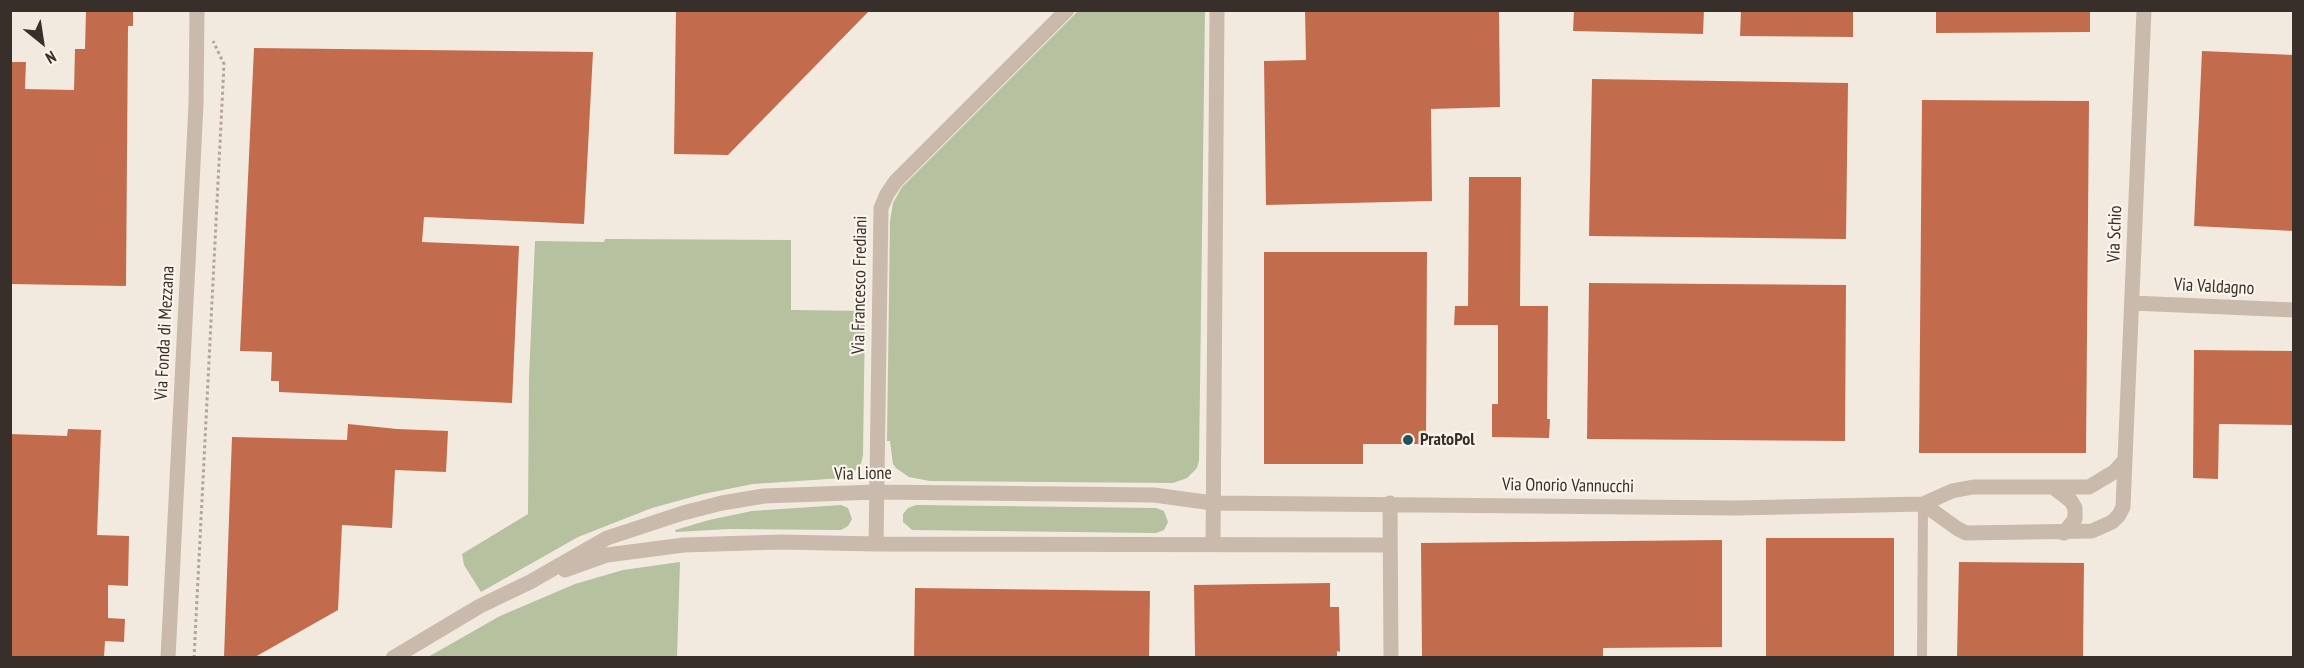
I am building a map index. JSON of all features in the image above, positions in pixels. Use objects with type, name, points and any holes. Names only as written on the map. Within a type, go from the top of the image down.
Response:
[{"type":"street","name":"Via Fonda di Mezzana","points":[[168,657],[196,105],[197,10]]},
{"type":"street","name":"Via Francesco Frediani","points":[[876,544],[880,208],[896,181],[1067,10]]},
{"type":"street","points":[[1217,10],[1213,544],[1389,545]]},
{"type":"street","name":"Via Schio","points":[[2125,460],[2144,10]]},
{"type":"street","name":"Via Valdagno","points":[[2132,303],[2294,310]]},
{"type":"street","points":[[1923,504],[1966,533],[2092,531],[2112,522],[2123,507],[2125,460]]},
{"type":"street","name":"Via Onorio Vannucchi","points":[[1213,503],[1736,508],[1923,504],[1964,488],[2089,487],[2114,472],[2125,460]]},
{"type":"street","points":[[2053,487],[2075,507],[2076,519],[2064,532]]},
{"type":"street","name":"Via Lione","points":[[393,657],[480,606],[530,582],[607,538],[693,510],[764,496],[876,492],[1154,495],[1213,503]]},
{"type":"street","points":[[1390,503],[1391,657]]},
{"type":"street","name":"Via Lione","points":[[530,582],[607,555],[684,545],[781,542],[1213,544]]},
{"type":"lane","points":[[1922,657],[1923,504]]},
{"type":"path","points":[[194,657],[224,64],[212,38]]},
{"type":"green space","points":[[1079,10],[1205,11],[1199,461],[1197,468],[1187,478],[1173,483],[930,481],[909,477],[893,464],[890,441],[887,441],[890,221],[893,203],[902,187]]},
{"type":"green space","points":[[605,239],[791,240],[791,310],[865,311],[861,464],[853,473],[843,478],[753,484],[703,494],[652,508],[578,537],[481,592],[464,565],[462,554],[528,514],[529,377],[535,241],[604,242]]},
{"type":"green space","points":[[841,505],[848,508],[852,519],[848,526],[841,530],[729,529],[676,532],[675,530],[752,511]]},
{"type":"green space","points":[[916,505],[1156,508],[1164,511],[1168,522],[1164,530],[1156,533],[912,530],[903,522],[903,514],[908,508]]},
{"type":"green space","points":[[680,562],[677,657],[428,657],[500,616],[575,584],[623,570]]},
{"type":"building","points":[[86,10],[133,10],[133,26],[128,26],[126,286],[10,284],[10,62],[26,62],[25,89],[74,90],[75,49],[85,49]]},
{"type":"building","points":[[676,10],[870,10],[728,155],[674,154]]},
{"type":"building","points":[[1305,10],[1499,10],[1500,107],[1431,109],[1432,201],[1266,205],[1264,61],[1306,60]]},
{"type":"building","points":[[1574,10],[1704,10],[1703,34],[1573,31]]},
{"type":"building","points":[[1741,10],[1853,10],[1853,37],[1740,36]]},
{"type":"building","points":[[1936,10],[2090,10],[2090,32],[1936,33]]},
{"type":"building","points":[[254,48],[593,52],[584,224],[424,217],[422,242],[519,246],[512,403],[279,392],[279,381],[271,381],[272,352],[240,351]]},
{"type":"building","points":[[2202,51],[2294,55],[2294,231],[2194,226]]},
{"type":"building","points":[[1592,79],[1848,83],[1846,239],[1589,236]]},
{"type":"building","points":[[1922,100],[2089,101],[2086,453],[1919,453]]},
{"type":"building","points":[[1469,177],[1521,177],[1520,306],[1548,306],[1547,419],[1550,419],[1549,438],[1492,437],[1492,404],[1498,404],[1498,325],[1454,325],[1455,306],[1468,306]]},
{"type":"building","points":[[1264,252],[1427,252],[1426,444],[1363,444],[1363,464],[1264,464]]},
{"type":"building","points":[[1589,283],[1846,285],[1845,441],[1587,439]]},
{"type":"building","points":[[2194,350],[2294,351],[2294,425],[2219,424],[2218,479],[2193,478]]},
{"type":"building","points":[[348,424],[448,431],[446,472],[395,470],[392,528],[342,525],[338,610],[255,657],[224,657],[232,437],[347,440]]},
{"type":"building","points":[[68,429],[101,430],[97,535],[129,536],[128,586],[108,585],[108,618],[125,619],[124,642],[105,641],[104,657],[10,657],[10,434],[67,436]]},
{"type":"building","points":[[1766,538],[1894,538],[1894,657],[1766,657]]},
{"type":"building","points":[[1722,540],[1722,647],[1603,648],[1603,657],[1422,657],[1421,543]]},
{"type":"building","points":[[1959,562],[2084,563],[2083,657],[1957,657]]},
{"type":"building","points":[[1330,583],[1330,607],[1339,607],[1340,652],[1337,651],[1337,657],[1195,657],[1194,585]]},
{"type":"building","points":[[915,588],[1150,591],[1149,657],[914,657]]},
{"type":"place","name":"PratoPol","points":[[1408,440]]}]
